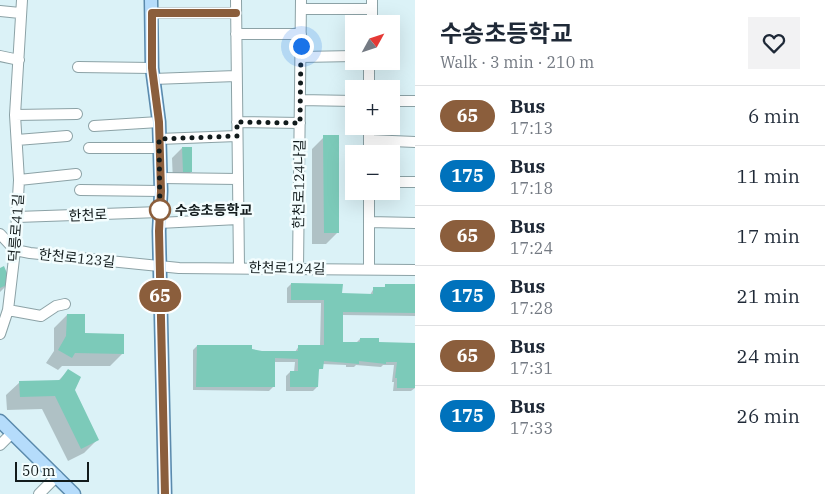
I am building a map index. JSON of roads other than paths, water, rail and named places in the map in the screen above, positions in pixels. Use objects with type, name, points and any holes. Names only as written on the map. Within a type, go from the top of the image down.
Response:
[{"type":"main road","points":[[152,6],[152,73],[160,143],[160,266],[165,494]]},
{"type":"main road","points":[[0,421],[74,494]]},
{"type":"street","name":"덕릉로41길","points":[[0,334],[8,310],[16,250],[19,180],[15,115],[22,0]]},
{"type":"street","points":[[236,0],[239,268]]},
{"type":"street","name":"한천로124나길","points":[[298,268],[301,5],[372,4]]},
{"type":"street","points":[[152,6],[236,13]]},
{"type":"street","points":[[0,11],[20,13]]},
{"type":"street","points":[[236,34],[301,34]]},
{"type":"street","points":[[0,56],[19,60]]},
{"type":"street","points":[[301,57],[345,56]]},
{"type":"street","points":[[78,67],[152,73],[236,76]]},
{"type":"street","points":[[300,100],[345,101]]},
{"type":"street","points":[[400,101],[415,101]]},
{"type":"street","points":[[15,115],[77,114]]},
{"type":"street","points":[[94,126],[159,122]]},
{"type":"street","points":[[237,122],[300,123]]},
{"type":"street","points":[[369,135],[369,145]]},
{"type":"street","points":[[16,140],[67,136]]},
{"type":"street","points":[[89,148],[237,136]]},
{"type":"street","points":[[369,140],[415,142]]},
{"type":"street","name":"덕릉로41길","points":[[19,180],[76,174]]},
{"type":"street","name":"한천로","points":[[80,190],[238,179]]},
{"type":"street","points":[[400,182],[415,182]]},
{"type":"street","points":[[369,200],[369,269]]},
{"type":"street","name":"한천로","points":[[17,217],[238,219]]},
{"type":"street","points":[[369,222],[415,222]]},
{"type":"street","points":[[0,234],[16,250]]},
{"type":"street","name":"한천로123길","points":[[16,250],[160,266]]},
{"type":"street","name":"한천로124길","points":[[160,266],[415,270]]},
{"type":"street","points":[[8,310],[41,316],[56,306],[65,304]]},
{"type":"street","points":[[0,445],[12,433]]},
{"type":"street","points":[[39,494],[57,476]]},
{"type":"place","name":"수송초등학교","points":[[160,210]]}]
